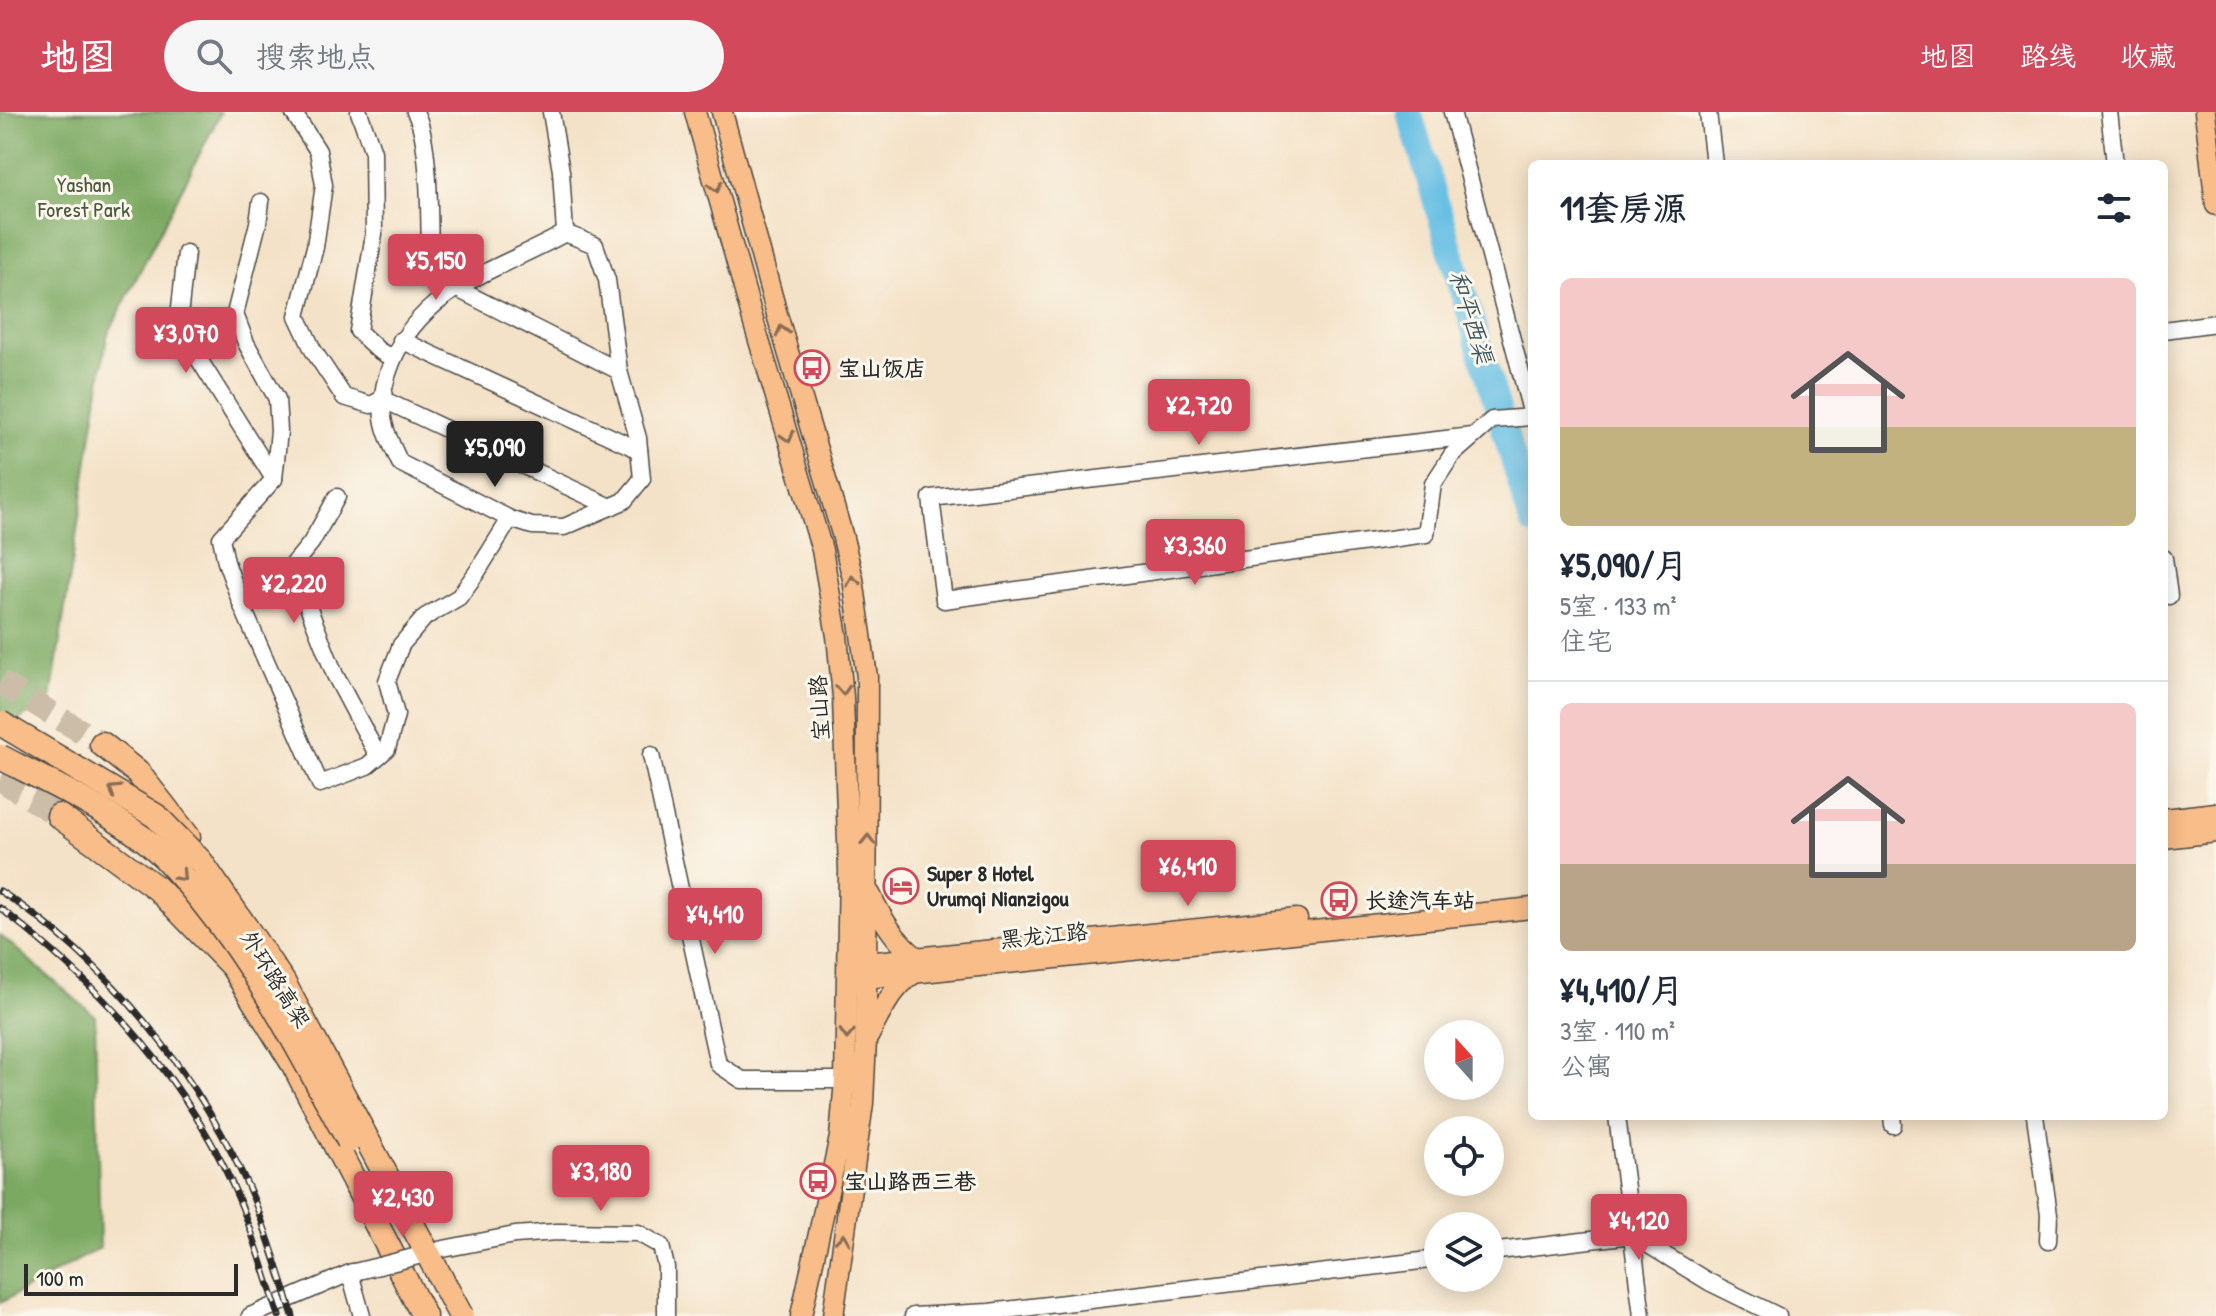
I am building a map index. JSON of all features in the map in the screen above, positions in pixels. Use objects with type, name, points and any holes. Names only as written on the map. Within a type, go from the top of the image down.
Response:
[{"type":"highway","name":"外环路高架","points":[[0,723],[156,816],[201,862],[283,982],[461,1316]]},
{"type":"highway","points":[[102,744],[138,773],[208,863],[259,952],[447,1316]]},
{"type":"highway","name":"外环路高架","points":[[0,757],[90,803],[146,840],[184,879],[229,934],[269,995],[447,1316]]},
{"type":"highway","points":[[59,816],[158,889],[233,967],[294,1065],[424,1316]]},
{"type":"main road","name":"宝山路","points":[[695,112],[754,324],[818,536],[827,576],[843,697],[849,871],[866,1040],[863,1103],[833,1316]]},
{"type":"main road","name":"宝山路","points":[[722,112],[778,318],[842,534],[853,579],[867,677],[867,887],[840,1137],[801,1316]]},
{"type":"main road","points":[[2205,112],[2216,205]]},
{"type":"main road","points":[[2168,818],[2212,811]]},
{"type":"main road","points":[[2168,838],[2216,832]]},
{"type":"main road","points":[[866,1040],[890,994],[916,965],[888,928],[867,887]]},
{"type":"main road","name":"黑龙江路","points":[[858,971],[1528,895]]},
{"type":"main road","name":"黑龙江路","points":[[916,965],[1528,908]]},
{"type":"street","points":[[293,112],[318,151],[324,185],[315,247],[297,316],[313,350],[344,397],[371,405],[382,399]]},
{"type":"street","points":[[359,112],[373,152],[374,234],[358,331],[393,359]]},
{"type":"street","points":[[415,112],[420,120],[426,162],[430,275],[619,371]]},
{"type":"street","points":[[551,112],[561,171],[565,233]]},
{"type":"street","points":[[1452,112],[1528,401]]},
{"type":"street","points":[[1708,112],[1714,160]]},
{"type":"street","points":[[2109,112],[2115,160]]},
{"type":"street","points":[[261,202],[235,314],[246,343],[277,399],[279,431],[274,479],[221,538],[226,562],[269,671],[320,784],[367,766],[387,749],[396,715],[387,681],[401,645],[425,617],[459,597],[510,519]]},
{"type":"street","points":[[565,233],[595,245],[607,280],[619,371],[639,450],[642,479],[624,501],[611,507],[564,527],[532,526],[510,519],[400,463],[384,422],[382,399],[385,379],[401,340],[412,324],[453,289],[565,233]]},
{"type":"street","points":[[186,253],[178,326],[274,479]]},
{"type":"street","points":[[2168,329],[2216,323]]},
{"type":"street","points":[[401,340],[639,450]]},
{"type":"street","points":[[382,399],[611,507]]},
{"type":"street","points":[[1472,436],[931,498],[944,600],[1426,534],[1433,484],[1452,455],[1492,420],[1528,416]]},
{"type":"street","points":[[337,497],[311,543],[292,566],[335,675],[378,756]]},
{"type":"street","points":[[2168,588],[2169,596]]},
{"type":"street","points":[[651,755],[718,1064],[742,1080],[845,1080]]},
{"type":"street","points":[[1618,1120],[1642,1316]]},
{"type":"street","points":[[2036,1120],[2049,1214],[2048,1241]]},
{"type":"street","points":[[250,1316],[352,1272],[438,1250],[515,1235],[638,1233],[661,1246],[666,1267],[666,1316]]},
{"type":"street","points":[[1504,1250],[1632,1235],[1709,1282],[1778,1316]]},
{"type":"street","points":[[913,1316],[989,1312],[1424,1261]]},
{"type":"street","points":[[352,1272],[354,1292],[362,1316]]},
{"type":"green space","name":"Yashan Forest Park","points":[[0,112],[221,112],[107,336],[51,699],[0,732]]},
{"type":"green space","points":[[0,935],[95,1016],[100,1248],[0,1303]]},
{"type":"waterway","name":"和平西渠","points":[[1409,112],[1528,509]]},
{"type":"tunnel","points":[[0,682],[102,744]]},
{"type":"tunnel","points":[[0,779],[59,816]]},
{"type":"railway","points":[[0,891],[79,952],[149,1027],[180,1068],[233,1155],[254,1200],[293,1316]]},
{"type":"railway","points":[[0,908],[109,1005],[171,1079],[198,1119],[242,1207],[279,1316]]},
{"type":"place","name":"宝山饭店","points":[[812,368]]},
{"type":"place","name":"Super 8 Hotel Urumqi Nianzigou","points":[[901,886]]},
{"type":"place","name":"长途汽车站","points":[[1339,900]]},
{"type":"place","name":"宝山路西三巷","points":[[818,1181]]}]
